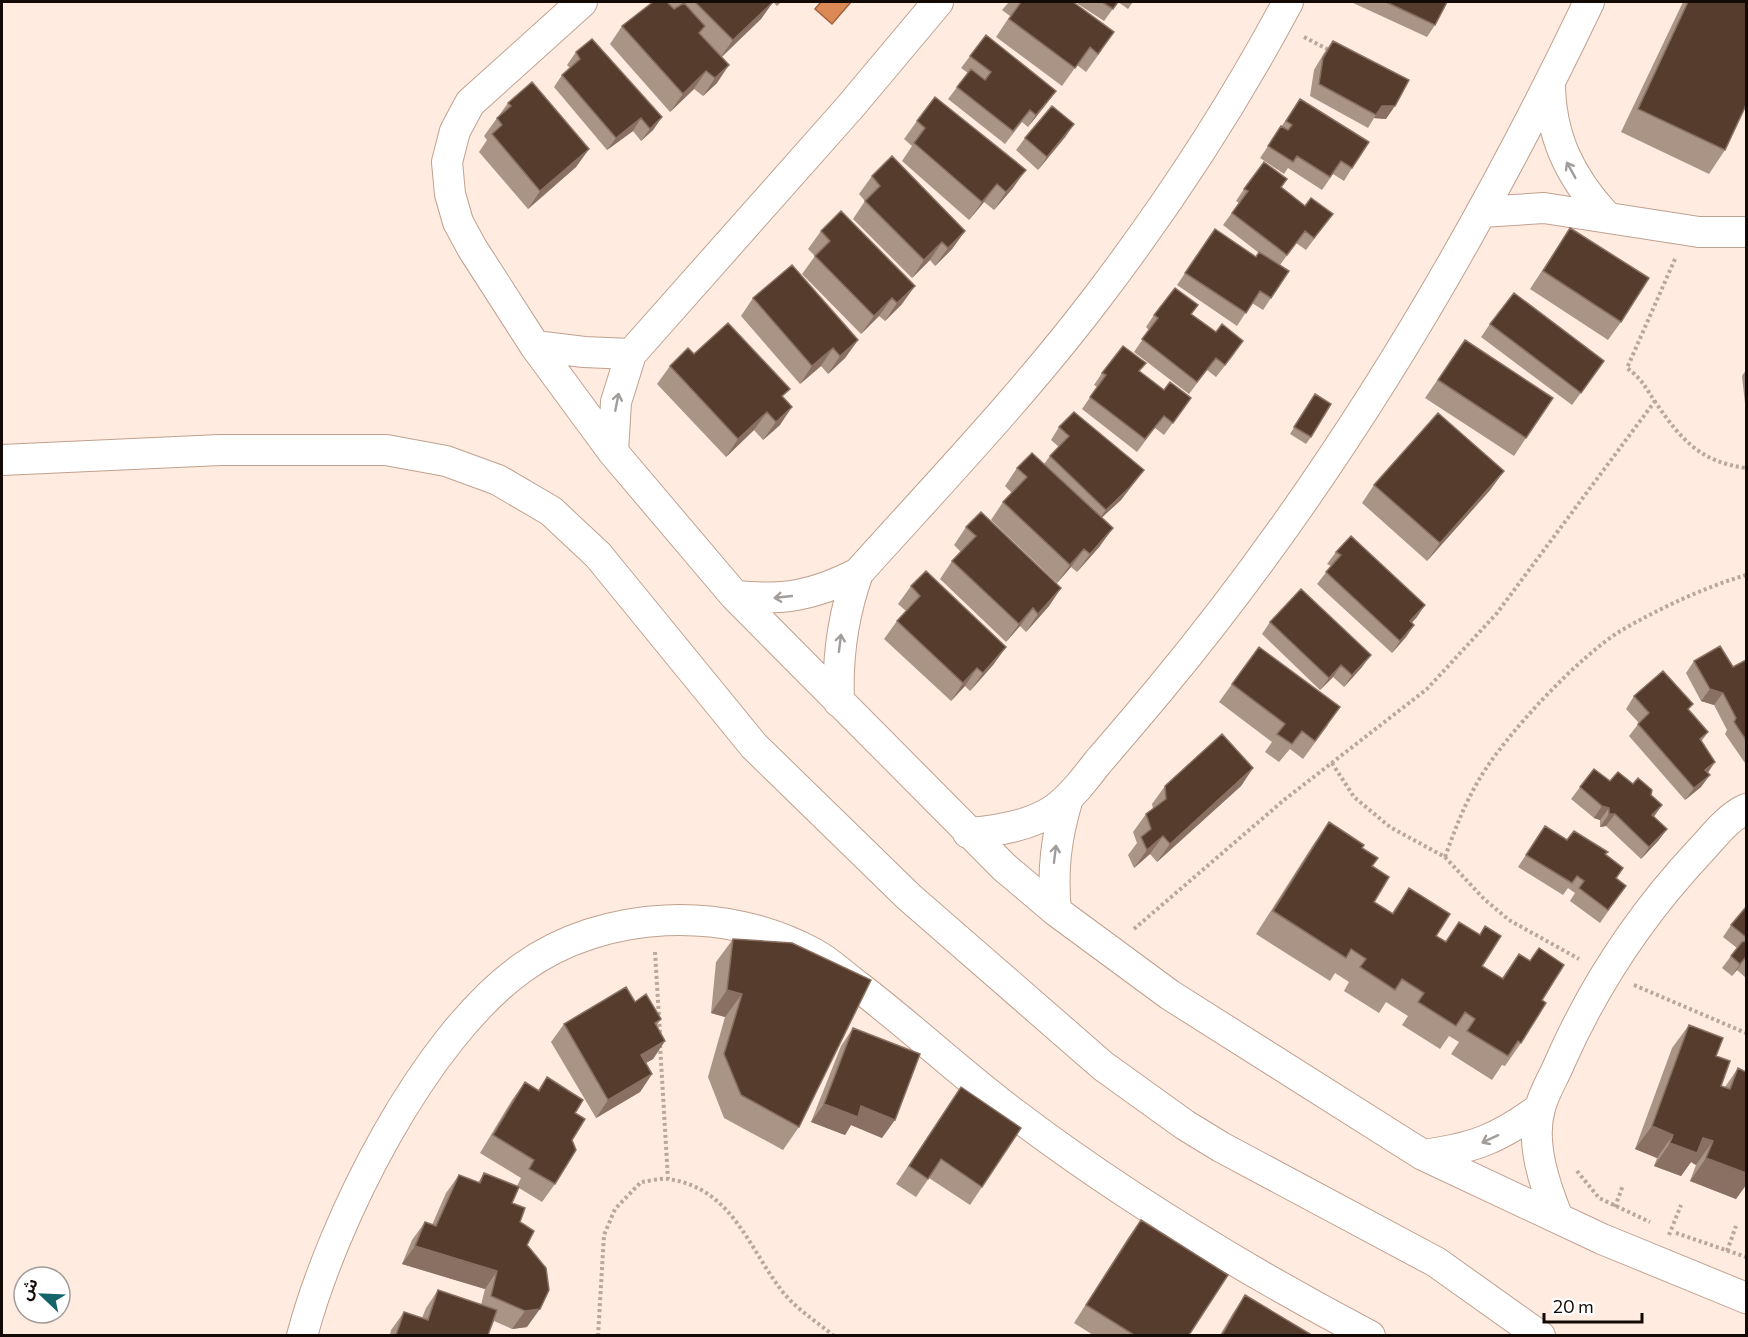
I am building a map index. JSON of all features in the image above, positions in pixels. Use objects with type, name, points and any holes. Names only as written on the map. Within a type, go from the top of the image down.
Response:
[{"type":"street","points":[[582,2],[470,103],[455,131],[447,162],[450,194],[458,222],[472,248],[535,346],[613,452],[735,596],[968,833],[1056,911],[1170,994],[1423,1155],[1658,1263],[1746,1298]]},
{"type":"street","points":[[613,452],[616,402],[631,354],[857,99],[938,2]]},
{"type":"street","points":[[968,833],[990,832],[1032,820],[1068,798],[1184,660],[1292,517],[1391,367],[1482,212],[1589,2]]},
{"type":"street","points":[[735,596],[767,599],[799,596],[830,587],[858,573],[990,425],[1096,299],[1190,165],[1282,12]]},
{"type":"street","points":[[1550,82],[1550,108],[1564,158],[1585,193],[1606,216]]},
{"type":"street","points":[[1482,212],[1544,208],[1685,230],[1746,232]]},
{"type":"street","points":[[535,346],[592,353],[631,354]]},
{"type":"street","points":[[2,460],[220,450],[386,450],[446,461],[498,480],[551,511],[598,555],[754,746],[793,787],[909,897],[1103,1066],[1185,1125],[1221,1147],[1436,1262],[1540,1335]]},
{"type":"street","points":[[839,702],[838,675],[843,623],[858,573]]},
{"type":"street","points":[[1056,911],[1053,865],[1056,842],[1068,798]]},
{"type":"street","points":[[1558,1218],[1546,1186],[1537,1130],[1540,1108],[1568,1044],[1605,974],[1685,867],[1732,816],[1746,809]]},
{"type":"street","points":[[302,1335],[336,1236],[375,1156],[419,1082],[474,1010],[522,968],[579,937],[653,921],[705,920],[767,934],[814,954],[874,998],[996,1099],[1127,1195],[1267,1280],[1370,1335]]},
{"type":"street","points":[[1423,1155],[1486,1142],[1514,1127],[1540,1108]]},
{"type":"path","points":[[1282,12],[1339,56]]},
{"type":"path","points":[[1685,230],[1668,279],[1627,368],[1641,378],[1654,401],[1689,445],[1706,458],[1746,468]]},
{"type":"path","points":[[1109,951],[1284,800],[1427,689],[1497,613],[1654,401]]},
{"type":"path","points":[[1445,857],[1460,816],[1480,777],[1506,741],[1574,668],[1620,631],[1700,589],[1746,574]]},
{"type":"path","points":[[1332,763],[1354,797],[1389,827],[1445,857],[1484,899],[1509,920],[1605,974],[1746,1033]]},
{"type":"path","points":[[653,921],[668,1179]]},
{"type":"path","points":[[1576,1170],[1599,1198],[1652,1222]]},
{"type":"path","points":[[598,1335],[604,1235],[611,1217],[615,1209],[641,1182],[668,1179],[704,1192],[729,1211],[783,1292],[796,1306],[834,1335]]},
{"type":"path","points":[[1662,1227],[1746,1257]]},
{"type":"shaded area","points":[[821,2],[851,2],[832,24],[815,9]]},
{"type":"building","points":[[653,2],[667,2],[674,9],[684,3],[705,26],[699,33],[729,65],[715,78],[706,71],[683,94],[622,26]]},
{"type":"building","points":[[695,2],[773,2],[733,40]]},
{"type":"building","points":[[1021,2],[1073,2],[1114,32],[1098,54],[1090,47],[1075,68],[1009,19]]},
{"type":"building","points":[[1102,2],[1118,2],[1113,9]]},
{"type":"building","points":[[1386,2],[1447,2],[1435,25]]},
{"type":"building","points":[[1688,2],[1746,2],[1746,105],[1725,150],[1638,109]]},
{"type":"building","points":[[986,35],[1056,91],[1036,115],[1030,110],[1013,131],[957,87],[971,69],[985,80],[991,72],[970,56]]},
{"type":"building","points":[[592,39],[662,117],[650,129],[641,118],[616,138],[562,75],[580,59],[576,52]]},
{"type":"building","points":[[1333,41],[1409,80],[1395,106],[1382,106],[1376,115],[1319,84],[1323,58]]},
{"type":"building","points":[[532,82],[589,149],[540,191],[492,134],[502,125],[497,118],[511,106],[508,103]]},
{"type":"building","points":[[935,97],[1026,170],[1006,192],[997,184],[982,202],[914,143],[925,128],[917,121]]},
{"type":"building","points":[[1300,99],[1369,142],[1352,168],[1341,161],[1330,177],[1297,156],[1293,162],[1268,146],[1281,126],[1288,130],[1292,125],[1286,121]]},
{"type":"building","points":[[1052,106],[1074,124],[1047,157],[1025,138]]},
{"type":"building","points":[[892,156],[965,231],[948,248],[942,242],[924,260],[865,201],[880,186],[872,176]]},
{"type":"building","points":[[1264,162],[1287,179],[1281,187],[1305,206],[1311,198],[1333,214],[1314,238],[1305,231],[1287,255],[1232,213],[1248,191],[1244,189]]},
{"type":"building","points":[[841,211],[915,286],[897,303],[892,298],[874,316],[815,256],[830,241],[821,231]]},
{"type":"building","points":[[1570,228],[1649,278],[1621,322],[1543,271]]},
{"type":"building","points":[[1215,229],[1256,257],[1259,252],[1289,271],[1271,298],[1260,291],[1246,313],[1185,273]]},
{"type":"building","points":[[792,265],[858,340],[840,356],[833,348],[812,366],[753,298]]},
{"type":"building","points":[[1175,288],[1198,305],[1191,314],[1216,332],[1222,324],[1243,341],[1225,365],[1216,358],[1197,382],[1142,339],[1158,318],[1154,315]]},
{"type":"building","points":[[1514,293],[1604,361],[1581,393],[1490,324]]},
{"type":"building","points":[[728,323],[790,389],[782,396],[792,407],[776,422],[767,412],[738,439],[670,366],[688,348],[694,354]]},
{"type":"building","points":[[1465,340],[1553,398],[1526,438],[1438,380]]},
{"type":"building","points":[[1123,346],[1146,363],[1139,371],[1164,390],[1170,382],[1191,398],[1173,423],[1164,416],[1145,439],[1090,397],[1106,375],[1102,373]]},
{"type":"building","points":[[1315,394],[1331,404],[1311,437],[1294,427]]},
{"type":"building","points":[[1074,412],[1144,470],[1106,510],[1050,456],[1069,436],[1059,427]]},
{"type":"building","points":[[1438,413],[1504,471],[1440,543],[1374,485]]},
{"type":"building","points":[[1032,453],[1113,528],[1090,554],[1084,549],[1070,565],[1003,502],[1027,477],[1017,468]]},
{"type":"building","points":[[981,512],[1061,588],[1038,614],[1033,608],[1019,624],[952,561],[976,536],[966,527]]},
{"type":"building","points":[[1351,536],[1425,605],[1410,621],[1414,625],[1400,641],[1326,572],[1341,555],[1336,552]]},
{"type":"building","points":[[926,571],[1006,647],[983,673],[977,668],[963,683],[897,621],[920,596],[911,586]]},
{"type":"building","points":[[1301,589],[1371,655],[1352,675],[1341,665],[1329,678],[1270,622]]},
{"type":"building","points":[[1720,646],[1733,667],[1746,660],[1746,740],[1734,722],[1736,718],[1723,693],[1710,689],[1694,661]]},
{"type":"building","points":[[1259,647],[1340,707],[1315,741],[1302,731],[1292,744],[1277,734],[1285,724],[1232,684]]},
{"type":"building","points":[[1663,671],[1693,704],[1688,709],[1708,732],[1700,739],[1715,762],[1705,770],[1710,775],[1694,788],[1638,724],[1649,713],[1634,696]]},
{"type":"building","points":[[1222,734],[1253,768],[1170,844],[1163,836],[1147,850],[1141,837],[1151,829],[1146,814],[1166,799],[1165,786]]},
{"type":"building","points":[[1594,769],[1610,781],[1618,772],[1633,784],[1638,778],[1652,790],[1651,795],[1662,805],[1652,815],[1667,829],[1649,847],[1615,814],[1609,814],[1609,808],[1602,806],[1580,787]]},
{"type":"building","points":[[1329,822],[1364,845],[1362,848],[1378,858],[1372,866],[1389,877],[1374,902],[1393,914],[1409,888],[1450,914],[1436,936],[1446,942],[1459,922],[1480,935],[1485,926],[1501,936],[1482,966],[1503,979],[1519,954],[1530,961],[1539,948],[1564,965],[1542,1000],[1546,1003],[1521,1043],[1518,1041],[1508,1056],[1467,1031],[1475,1019],[1465,1012],[1456,1026],[1418,1002],[1424,993],[1402,979],[1395,990],[1360,967],[1366,959],[1351,949],[1346,958],[1273,911]]},
{"type":"building","points":[[1545,826],[1567,840],[1574,831],[1608,852],[1605,854],[1623,868],[1616,878],[1626,886],[1608,910],[1579,888],[1584,881],[1577,876],[1572,883],[1526,855]]},
{"type":"building","points":[[1746,907],[1746,937],[1731,925]]},
{"type":"building","points":[[733,939],[792,943],[871,980],[799,1127],[741,1095],[724,1054],[742,994],[727,990]]},
{"type":"building","points":[[1746,941],[1746,957],[1740,964],[1731,956],[1742,942]]},
{"type":"building","points":[[626,987],[635,1002],[646,994],[661,1019],[655,1023],[665,1041],[641,1055],[652,1074],[608,1100],[564,1024]]},
{"type":"building","points":[[1689,1025],[1723,1038],[1716,1056],[1730,1061],[1721,1086],[1730,1089],[1738,1068],[1746,1072],[1746,1173],[1706,1158],[1713,1141],[1703,1138],[1697,1153],[1670,1143],[1673,1135],[1652,1126]]},
{"type":"building","points":[[853,1028],[920,1054],[895,1120],[861,1106],[858,1117],[824,1104]]},
{"type":"building","points":[[547,1077],[583,1100],[575,1113],[585,1119],[572,1140],[576,1150],[555,1184],[529,1169],[534,1160],[493,1135],[525,1082],[539,1091]]},
{"type":"building","points":[[961,1087],[1021,1128],[982,1187],[941,1159],[928,1179],[909,1166]]},
{"type":"building","points":[[484,1173],[519,1187],[512,1203],[525,1208],[520,1222],[534,1231],[527,1245],[546,1268],[549,1290],[540,1309],[525,1311],[491,1296],[497,1271],[415,1246],[425,1222],[436,1226],[459,1175],[480,1183]]},
{"type":"building","points":[[1141,1220],[1228,1275],[1189,1335],[1134,1335],[1086,1305]]},
{"type":"building","points":[[438,1290],[497,1310],[488,1335],[396,1335],[404,1312],[428,1320]]},
{"type":"building","points":[[1245,1295],[1310,1334],[1222,1335]]}]
